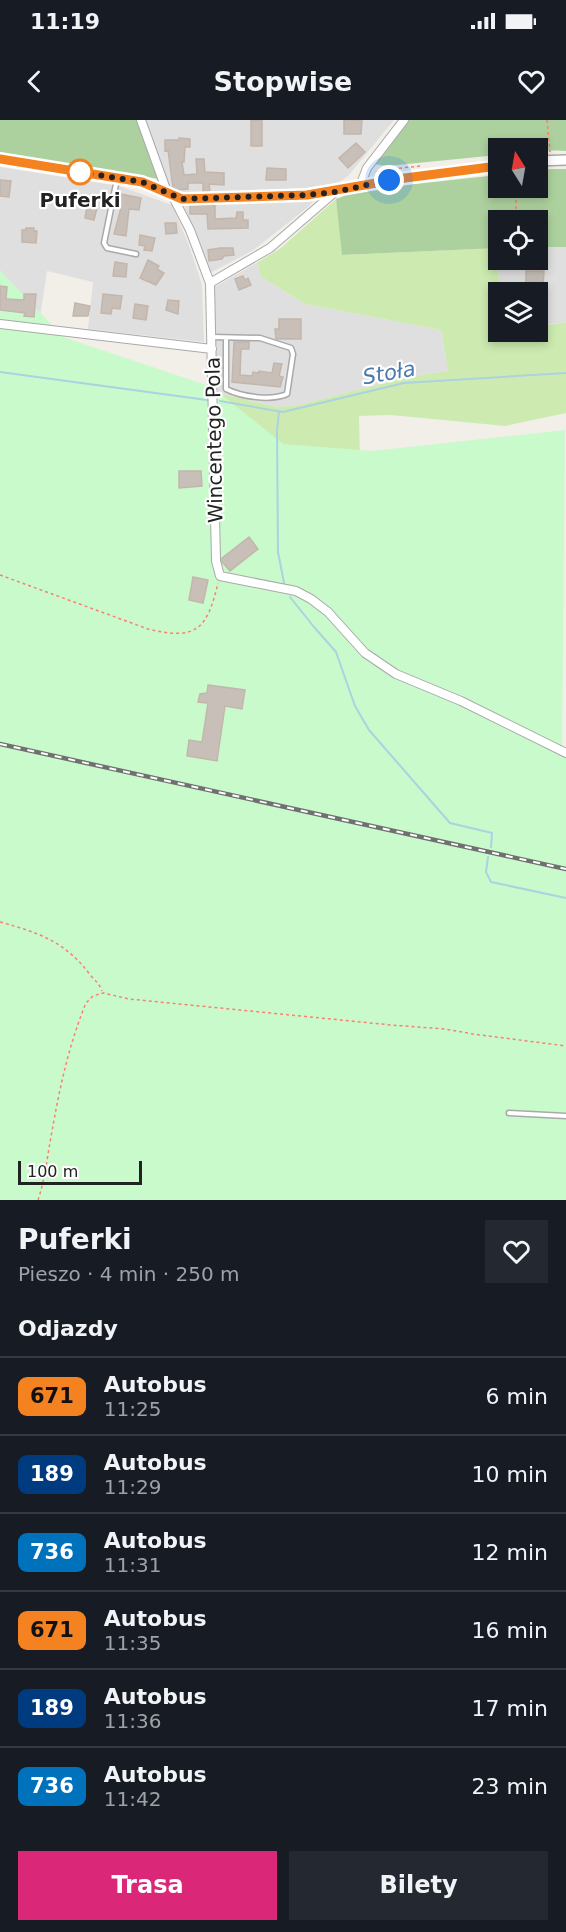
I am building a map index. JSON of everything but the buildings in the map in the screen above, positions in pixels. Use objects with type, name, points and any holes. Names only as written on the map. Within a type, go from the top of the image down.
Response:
[{"type":"street","name":"Wincentego Pola","points":[[141,120],[170,194],[190,230],[210,283],[216,561],[220,576]]},
{"type":"street","points":[[360,186],[367,168],[404,120]]},
{"type":"street","points":[[0,159],[142,182],[182,199],[307,195],[335,192],[405,178],[488,167]]},
{"type":"street","points":[[548,160],[566,160]]},
{"type":"street","points":[[210,283],[270,248],[335,192]]},
{"type":"street","points":[[0,324],[212,349]]},
{"type":"street","points":[[220,576],[296,591],[311,598],[328,612],[365,653],[396,674],[461,701],[566,753]]},
{"type":"lane","points":[[117,178],[104,243],[107,248],[136,254]]},
{"type":"lane","points":[[212,337],[260,338],[291,348],[293,354],[287,394],[256,396],[225,389],[226,338]]},
{"type":"lane","points":[[509,1113],[566,1116]]},
{"type":"path","points":[[547,120],[551,160]]},
{"type":"path","points":[[0,575],[148,629],[174,634],[193,631],[201,627],[207,619],[220,576]]},
{"type":"path","points":[[0,922],[23,928],[55,941],[80,961],[103,993]]},
{"type":"path","points":[[38,1200],[69,1052],[86,1004],[93,996],[103,993],[129,999],[445,1029],[566,1046]]},
{"type":"shaded area","points":[[142,120],[394,120],[348,176],[338,183],[268,191],[193,195],[168,191]]},
{"type":"shaded area","points":[[0,167],[119,186],[172,205],[202,285],[204,342],[88,329],[93,282],[47,271],[39,324],[0,320]]},
{"type":"shaded area","points":[[317,197],[307,208],[252,251],[210,273],[183,203]]},
{"type":"shaded area","points":[[548,247],[566,247],[566,322],[548,324],[548,282],[499,282],[498,270],[548,270]]},
{"type":"shaded area","points":[[258,262],[260,276],[305,304],[441,330],[448,371],[412,376],[299,405],[278,407],[217,393],[213,288]]},
{"type":"green space","points":[[0,120],[138,120],[159,179],[0,153]]},
{"type":"green space","points":[[409,120],[566,120],[566,151],[548,150],[548,138],[488,138],[488,156],[387,166],[373,164]]},
{"type":"green space","points":[[566,169],[566,247],[548,247],[548,210],[488,210],[488,248],[342,255],[336,199],[360,190],[488,176],[488,198],[548,198],[548,170]]},
{"type":"green space","points":[[336,199],[343,255],[488,248],[488,270],[498,270],[499,282],[488,282],[488,342],[548,342],[548,325],[566,322],[566,413],[505,426],[391,415],[359,416],[363,591],[217,393],[278,407],[299,405],[412,376],[448,371],[441,330],[305,304],[260,276],[258,262],[281,248]]},
{"type":"green space","points":[[0,270],[63,337],[212,387],[283,444],[372,451],[565,430],[562,753],[566,755],[566,1200],[0,1200]]},
{"type":"waterway","name":"Stoła","points":[[0,372],[207,400]]},
{"type":"waterway","name":"Stoła","points":[[220,401],[283,412],[404,383],[566,373]]},
{"type":"waterway","points":[[279,412],[277,431],[278,552],[284,583]]},
{"type":"waterway","points":[[290,597],[336,652],[355,706],[369,730],[450,823],[492,833],[491,847]]},
{"type":"waterway","points":[[488,857],[486,872],[491,882],[566,898]]},
{"type":"railway","points":[[0,744],[566,869]]},
{"type":"bus line","name":"671","points":[[0,159],[142,182],[182,199],[307,195],[335,192],[372,183],[488,167]]},
{"type":"place","name":"Puferki","points":[[80,172]]},
{"type":"route","points":[[80,172],[142,182],[182,199],[307,195],[335,192],[389,180]]}]
